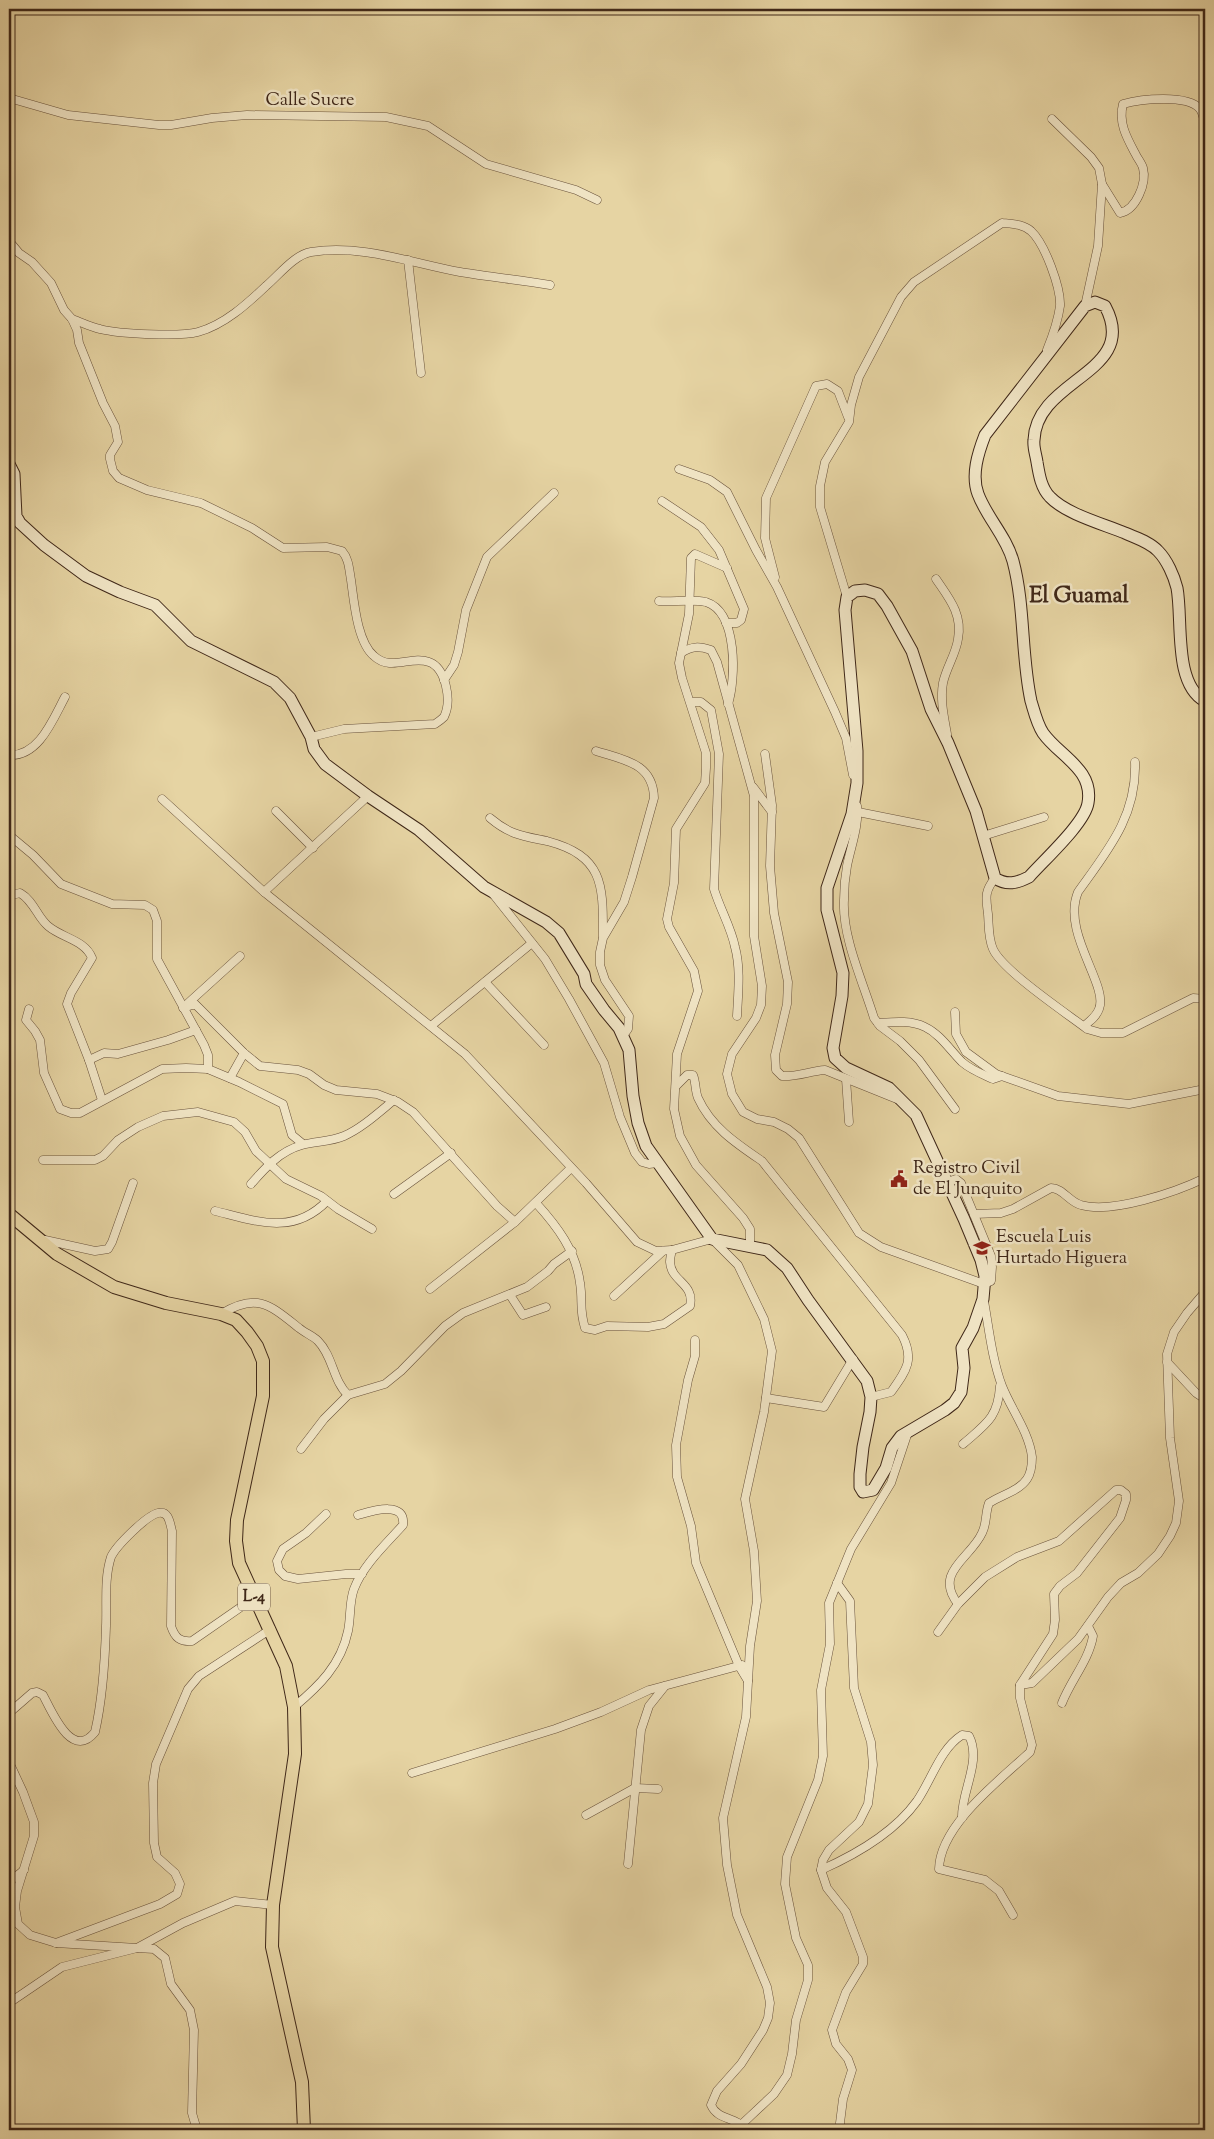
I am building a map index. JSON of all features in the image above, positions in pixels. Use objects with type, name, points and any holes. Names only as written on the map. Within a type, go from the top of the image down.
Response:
[{"type":"main road","name":"L-4","points":[[9,1214],[57,1254],[114,1287],[166,1303],[221,1314],[236,1320],[257,1346],[262,1361],[262,1396],[237,1520],[236,1540],[239,1563],[286,1666],[294,1707],[295,1754],[273,1905],[272,1946],[302,2082],[304,2130]]},
{"type":"street","name":"Calle Sucre","points":[[9,98],[68,115],[165,125],[247,116],[386,117],[428,126],[486,164],[576,190],[597,200]]},
{"type":"street","points":[[1102,184],[1120,213],[1125,212],[1136,201],[1144,181],[1143,168],[1123,128],[1121,112],[1123,104],[1134,100],[1180,99],[1191,102],[1201,110],[1205,124]]},
{"type":"street","points":[[847,597],[855,590],[865,590],[878,594],[887,606],[912,651],[931,709],[948,743],[976,811],[995,878],[1009,884],[1029,877],[1082,819],[1088,804],[1088,792],[1085,777],[1043,733],[1034,711],[1027,680],[1013,562],[1005,540],[977,493],[976,472],[978,455],[985,435],[1085,306],[1098,246],[1102,184],[1099,168],[1091,157],[1052,120]]},
{"type":"street","points":[[955,1109],[919,1060],[900,1040],[874,1018],[849,938],[844,911],[847,868],[858,812],[856,788],[857,751],[845,610],[847,597],[820,507],[820,486],[825,462],[849,422],[851,405],[859,377],[901,296],[914,282],[1002,223],[1018,224],[1031,231],[1041,244],[1060,290],[1058,323],[1043,360]]},
{"type":"street","points":[[9,241],[51,283],[64,310],[72,318],[82,351],[114,426],[118,442],[110,455],[110,459],[113,471],[117,476],[146,490],[201,503],[252,528],[283,548],[327,547],[342,551],[348,562],[359,626],[371,654],[390,664],[418,660],[429,662],[439,669],[447,690],[447,704],[444,718],[435,724],[344,729],[311,738]]},
{"type":"street","points":[[72,318],[101,330],[150,334],[198,332],[222,322],[252,299],[297,258],[309,252],[343,250],[370,252],[460,272],[550,285]]},
{"type":"street","points":[[408,260],[421,373]]},
{"type":"street","points":[[1085,306],[1095,302],[1105,306],[1112,318],[1113,338],[1107,352],[1087,374],[1056,395],[1037,423],[1034,440],[1039,478],[1049,497],[1069,510],[1143,540],[1158,550],[1170,569],[1177,588],[1182,655],[1188,685],[1205,701]]},
{"type":"street","points":[[777,587],[765,538],[766,498],[816,386],[827,384],[838,391],[849,422]]},
{"type":"street","points":[[9,464],[14,474],[16,516],[32,535],[86,576],[120,592],[155,605],[191,641],[274,682],[290,698],[311,738],[314,748],[325,764],[419,830],[490,891],[545,959],[569,998],[604,1063],[620,1117],[635,1153],[642,1162],[657,1163]]},
{"type":"street","points":[[679,469],[710,480],[727,492],[777,587],[846,738],[856,788],[852,814],[828,888],[827,910],[843,973],[842,996],[833,1048],[835,1058],[846,1068],[889,1088],[916,1115],[981,1260],[985,1276],[983,1298],[992,1348],[1001,1381],[1029,1443],[1032,1457],[1028,1478],[1020,1487],[989,1503],[985,1512],[982,1534],[957,1564],[950,1578],[951,1592],[958,1604]]},
{"type":"street","points":[[444,680],[456,658],[466,610],[487,557],[554,493]]},
{"type":"street","points":[[662,501],[701,527],[719,550],[744,609],[741,620],[737,623],[726,623]]},
{"type":"street","points":[[727,568],[695,554],[691,558],[689,602],[679,663],[706,753],[704,783],[676,829],[674,883],[667,919],[669,927],[694,971],[698,991],[677,1054],[674,1109],[680,1136],[696,1166],[743,1218],[750,1229],[750,1246]]},
{"type":"street","points":[[936,579],[956,609],[959,626],[958,639],[943,683],[942,705],[948,743]]},
{"type":"street","points":[[659,601],[706,602],[718,608],[726,623],[730,638],[734,674],[728,704]]},
{"type":"street","points":[[681,652],[691,647],[702,647],[711,650],[717,662],[754,796],[754,936],[762,986],[761,1004],[756,1018],[732,1054],[727,1074],[732,1094],[743,1112],[756,1119],[774,1122],[788,1129],[798,1138],[859,1233],[880,1247],[984,1284],[990,1281],[991,1256],[962,1183],[956,1179],[947,1182]]},
{"type":"street","points":[[9,755],[16,756],[28,752],[42,738],[65,697]]},
{"type":"street","points":[[691,702],[701,702],[711,710],[719,754],[714,889],[719,907],[736,948],[738,967],[737,1016]]},
{"type":"street","points":[[596,751],[639,765],[654,786],[654,798],[624,902],[604,938]]},
{"type":"street","points":[[765,754],[772,812],[770,866],[774,913],[788,982],[788,1004],[775,1055],[776,1070],[782,1076],[795,1077],[815,1070],[825,1070],[904,1102]]},
{"type":"street","points":[[1084,1026],[1095,1017],[1100,1008],[1100,998],[1085,958],[1073,916],[1074,902],[1078,892],[1123,825],[1130,807],[1135,762]]},
{"type":"street","points":[[750,783],[772,812]]},
{"type":"street","points":[[264,892],[368,796]]},
{"type":"street","points":[[162,799],[264,892],[465,1054],[636,1242],[656,1251],[663,1251],[712,1239],[767,1250],[787,1268],[808,1300],[868,1381],[871,1397],[860,1474],[860,1487],[863,1492],[873,1490],[886,1468],[892,1448],[901,1436],[945,1410],[954,1403],[961,1392],[964,1368],[962,1348],[973,1328],[983,1298]]},
{"type":"street","points":[[276,811],[313,848]]},
{"type":"street","points":[[858,812],[928,826]]},
{"type":"street","points":[[490,818],[504,830],[518,836],[548,842],[576,852],[589,862],[598,876],[603,900],[604,938],[600,959],[605,980],[629,1016],[628,1029],[623,1036]]},
{"type":"street","points":[[983,836],[1044,818]]},
{"type":"street","points":[[9,835],[33,854],[61,884],[112,904],[146,905],[153,910],[157,921],[157,959],[208,1056],[208,1070]]},
{"type":"street","points":[[995,878],[988,888],[986,896],[993,950],[1011,970],[1084,1026],[1101,1033],[1117,1034],[1193,998],[1205,999]]},
{"type":"street","points":[[490,891],[546,922],[559,933],[584,974],[586,984],[619,1028],[629,1050],[633,1096],[638,1123],[646,1146],[712,1239],[738,1265],[764,1319],[772,1351],[766,1398],[745,1499],[754,1551],[757,1601],[749,1664],[746,1717],[723,1818],[724,1840],[737,1915],[767,1987],[770,2003],[768,2018],[763,2030],[741,2064],[717,2091],[710,2105],[714,2112],[721,2117],[744,2127],[774,2094],[787,2075],[792,2054],[796,2020],[808,1980],[808,1965],[796,1938],[784,1884],[787,1857],[818,1780],[823,1756],[821,1690],[830,1644],[829,1603],[851,1549],[891,1483],[908,1432]]},
{"type":"street","points":[[9,898],[20,893],[28,898],[48,926],[89,950],[92,958],[71,993],[67,1004],[90,1060],[102,1100]]},
{"type":"street","points":[[431,1026],[532,943]]},
{"type":"street","points":[[184,1008],[240,956]]},
{"type":"street","points":[[485,982],[544,1045]]},
{"type":"street","points":[[184,1008],[195,1004],[244,1053],[260,1066],[298,1070],[309,1074],[324,1085],[336,1090],[377,1094],[394,1100],[413,1112],[497,1206],[515,1222]]},
{"type":"street","points":[[29,1009],[26,1020],[35,1030],[40,1040],[44,1072],[60,1109],[71,1113],[80,1113],[162,1069],[186,1068],[208,1070],[230,1078],[283,1104],[292,1135],[304,1144]]},
{"type":"street","points":[[955,1012],[956,1034],[966,1052],[1002,1076],[1058,1096],[1129,1104],[1205,1089]]},
{"type":"street","points":[[878,1023],[903,1022],[924,1026],[938,1036],[963,1063],[975,1071],[993,1079],[1002,1076]]},
{"type":"street","points":[[90,1060],[104,1053],[118,1054],[196,1030]]},
{"type":"street","points":[[230,1078],[244,1053]]},
{"type":"street","points":[[676,1086],[687,1075],[693,1075],[697,1096],[709,1118],[735,1143],[762,1161],[902,1335],[907,1345],[909,1358],[906,1371],[891,1392],[871,1397]]},
{"type":"street","points":[[846,1078],[850,1122]]},
{"type":"street","points":[[251,1184],[269,1164],[289,1150],[304,1144],[334,1140],[345,1136],[394,1100]]},
{"type":"street","points":[[43,1160],[95,1160],[102,1156],[118,1140],[138,1127],[163,1116],[198,1112],[234,1122],[245,1132],[256,1151],[286,1179],[372,1228]]},
{"type":"street","points":[[394,1194],[451,1153]]},
{"type":"street","points":[[430,1289],[515,1222],[570,1168]]},
{"type":"street","points":[[974,1214],[1001,1213],[1013,1209],[1051,1188],[1057,1188],[1080,1205],[1094,1207],[1123,1206],[1205,1178]]},
{"type":"street","points":[[38,1239],[86,1250],[108,1249],[132,1183]]},
{"type":"street","points":[[214,1211],[262,1223],[291,1223],[317,1211],[327,1201]]},
{"type":"street","points":[[536,1203],[562,1234],[572,1251],[581,1283],[580,1314],[585,1328],[595,1330],[607,1326],[648,1327],[664,1324],[690,1306],[692,1297],[690,1291],[672,1272],[670,1262],[672,1250]]},
{"type":"street","points":[[301,1448],[324,1419],[348,1395],[385,1384],[401,1371],[445,1326],[462,1313],[527,1287],[572,1251]]},
{"type":"street","points":[[614,1296],[663,1251]]},
{"type":"street","points":[[1020,1685],[1032,1683],[1078,1639],[1121,1583],[1138,1572],[1158,1554],[1176,1523],[1179,1501],[1170,1438],[1167,1354],[1174,1332],[1187,1312],[1205,1292]]},
{"type":"street","points":[[510,1295],[523,1315],[546,1307]]},
{"type":"street","points":[[221,1314],[251,1301],[270,1306],[318,1342],[333,1367],[342,1389],[348,1395]]},
{"type":"street","points":[[695,1340],[695,1356],[688,1380],[676,1446],[677,1477],[691,1526],[696,1563],[739,1666],[748,1681]]},
{"type":"street","points":[[766,1398],[824,1407],[853,1359]]},
{"type":"street","points":[[1168,1362],[1196,1393],[1205,1399]]},
{"type":"street","points":[[963,1444],[995,1414],[999,1401],[1001,1381]]},
{"type":"street","points":[[938,1632],[958,1604],[985,1577],[1017,1558],[1059,1541],[1116,1490],[1121,1490],[1126,1494],[1120,1518],[1077,1572],[1060,1586],[1054,1594],[1055,1620],[1053,1634],[1020,1685],[1020,1698],[1032,1745],[1030,1752],[986,1792],[962,1818],[939,1859],[939,1869],[984,1880],[999,1891],[1013,1915]]},
{"type":"street","points":[[294,1707],[319,1686],[331,1671],[348,1632],[354,1589],[362,1574],[403,1525],[404,1518],[400,1512],[391,1509],[377,1509],[358,1515]]},
{"type":"street","points":[[9,1713],[32,1693],[37,1692],[43,1695],[64,1733],[81,1741],[89,1739],[95,1732],[105,1666],[108,1576],[111,1557],[118,1546],[157,1513],[164,1513],[169,1517],[172,1531],[171,1626],[174,1636],[182,1642],[192,1641],[254,1598]]},
{"type":"street","points":[[326,1514],[283,1549],[278,1561],[279,1570],[285,1576],[298,1579],[362,1574]]},
{"type":"street","points":[[837,1583],[850,1601],[854,1688],[871,1742],[873,1764],[868,1804],[859,1822],[830,1850],[823,1860],[821,1870],[827,1888],[846,1912],[863,1957],[862,1964],[846,1992],[832,2030],[836,2044],[848,2059],[852,2070],[843,2100],[841,2130]]},
{"type":"street","points":[[1062,1703],[1091,1648],[1093,1636],[1088,1626]]},
{"type":"street","points":[[56,1943],[160,1904],[177,1894],[180,1884],[175,1873],[157,1857],[154,1843],[153,1783],[156,1764],[188,1689],[199,1676],[270,1629]]},
{"type":"street","points":[[412,1773],[601,1712],[649,1690],[749,1664]]},
{"type":"street","points":[[628,1864],[644,1718],[649,1706],[665,1686]]},
{"type":"street","points":[[821,1870],[881,1837],[916,1802],[952,1742],[962,1735],[969,1736],[974,1756],[962,1807],[962,1818]]},
{"type":"street","points":[[9,1762],[34,1822],[34,1836],[17,1891],[15,1907],[18,1924],[30,1935],[56,1943],[154,1949],[165,1958],[171,1984],[190,2010],[194,2030],[192,2113],[197,2130]]},
{"type":"street","points":[[586,1815],[635,1788],[658,1789]]},
{"type":"street","points":[[9,1882],[24,1870]]},
{"type":"street","points":[[9,2002],[62,1967],[137,1948],[183,1923],[236,1901],[273,1905]]},
{"type":"place","name":"Registro Civil de El Junquito","points":[[899,1179]]},
{"type":"place","name":"Escuela Luis Hurtado Higuera","points":[[982,1248]]},
{"type":"district","name":"El Guamal","points":[[1079,597]]}]
